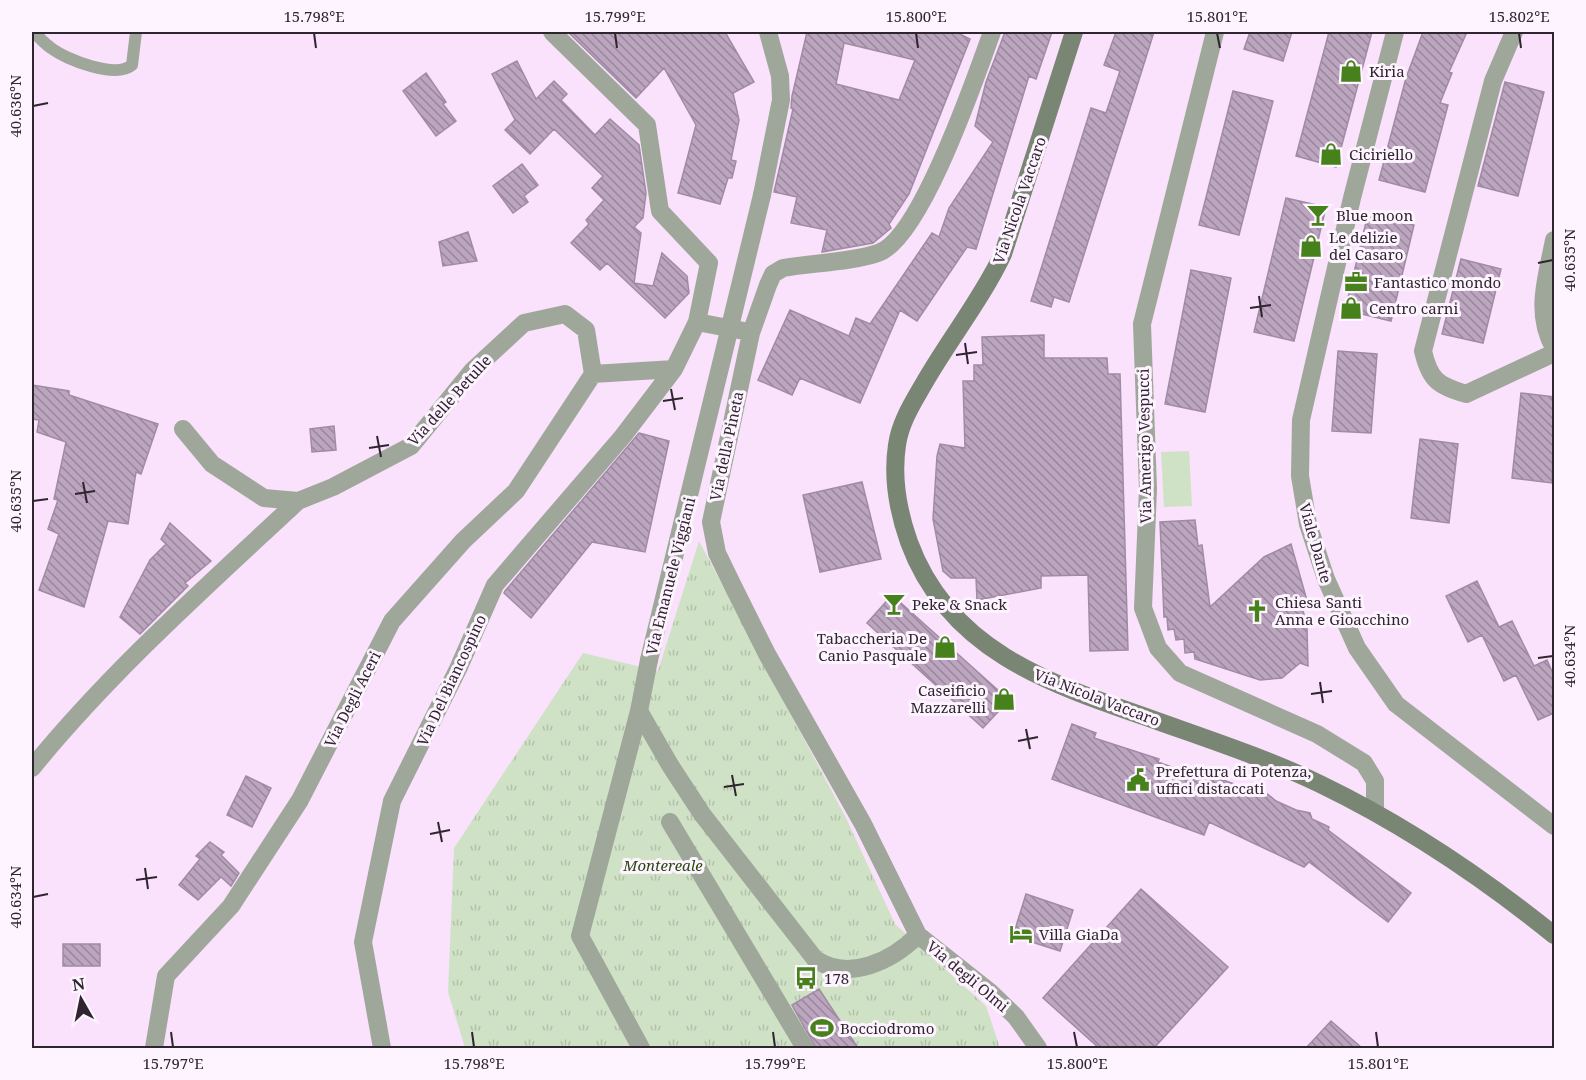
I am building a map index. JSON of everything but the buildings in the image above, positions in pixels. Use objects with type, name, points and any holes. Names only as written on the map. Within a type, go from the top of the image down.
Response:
[{"type":"street","name":"Via Del Biancospino","points":[[382,1048],[363,942],[392,801],[458,669],[495,585],[623,436],[674,369],[697,322],[709,263],[660,212],[646,125],[552,32]]},
{"type":"street","points":[[757,32],[776,60]]},
{"type":"street","name":"Via Emanuele Viggiani","points":[[641,1048],[580,936],[639,711],[649,660],[762,195],[781,100],[780,76],[768,32]]},
{"type":"street","name":"Via della Pineta","points":[[918,935],[863,824],[767,654],[717,553],[711,522],[751,333],[773,274],[783,268],[880,253],[898,239],[926,193],[958,122],[992,32]]},
{"type":"street","name":"Via Nicola Vaccaro","points":[[1074,32],[1003,254],[993,275],[946,345],[904,418],[897,442],[895,486],[902,521],[914,556],[933,593],[954,617],[1010,662],[1084,695],[1272,763],[1375,812],[1469,872],[1554,935]]},
{"type":"street","name":"Via Amerigo Vespucci","points":[[1215,32],[1142,324],[1148,489],[1143,609],[1158,648],[1180,673],[1317,734],[1364,763],[1375,781],[1375,812]]},
{"type":"street","name":"Viale Dante","points":[[1395,32],[1349,208],[1301,420],[1300,476],[1308,524],[1326,579],[1357,648],[1396,704],[1554,825]]},
{"type":"street","points":[[1514,32],[1493,81],[1423,351],[1428,371],[1440,386],[1466,394],[1554,352]]},
{"type":"street","points":[[1554,240],[1542,313],[1554,348]]},
{"type":"street","name":"Via delle Betulle","points":[[32,768],[52,742],[134,657],[298,501],[333,487],[411,446],[473,370],[524,323],[565,314],[586,330],[593,374]]},
{"type":"street","points":[[697,322],[751,333]]},
{"type":"street","points":[[593,374],[674,369]]},
{"type":"street","name":"Via Degli Aceri","points":[[154,1048],[166,976],[231,906],[300,800],[392,621],[463,541],[516,491],[593,374]]},
{"type":"street","name":"Via delle Betulle","points":[[183,429],[212,464],[264,498],[298,501]]},
{"type":"street","points":[[639,711],[702,814],[815,959],[826,967],[838,969],[874,964],[893,957],[918,935]]},
{"type":"street","points":[[670,822],[805,1048]]},
{"type":"street","name":"Via degli Olmi","points":[[918,935],[990,992],[1016,1017],[1038,1048]]},
{"type":"lane","points":[[33,32],[52,49],[98,68],[116,71],[126,71],[132,65],[136,32]]},
{"type":"green space","points":[[1189,451],[1192,506],[1164,507],[1161,452]]},
{"type":"green space","name":"Montereale","points":[[699,541],[846,818],[895,924],[986,1006],[1000,1048],[465,1048],[448,992],[454,848],[583,653],[658,671]]},
{"type":"place","name":"Kiria","points":[[1351,71]]},
{"type":"place","name":"Ciciriello","points":[[1331,154]]},
{"type":"place","name":"Blue moon","points":[[1318,215]]},
{"type":"place","name":"Le delizie del Casaro","points":[[1311,246]]},
{"type":"place","name":"Fantastico mondo","points":[[1356,282]]},
{"type":"place","name":"Centro carni","points":[[1351,308]]},
{"type":"place","name":"Peke & Snack","points":[[894,604]]},
{"type":"place","name":"Chiesa Santi Anna e Gioacchino","points":[[1257,611]]},
{"type":"place","name":"Tabaccheria De Canio Pasquale","points":[[945,647]]},
{"type":"place","name":"Caseificio Mazzarelli","points":[[1004,699]]},
{"type":"place","name":"Prefettura di Potenza, uffici distaccati","points":[[1138,780]]},
{"type":"place","name":"Villa GiaDa","points":[[1021,934]]},
{"type":"place","name":"178","points":[[806,978]]},
{"type":"place","name":"Bocciodromo","points":[[822,1028]]}]
